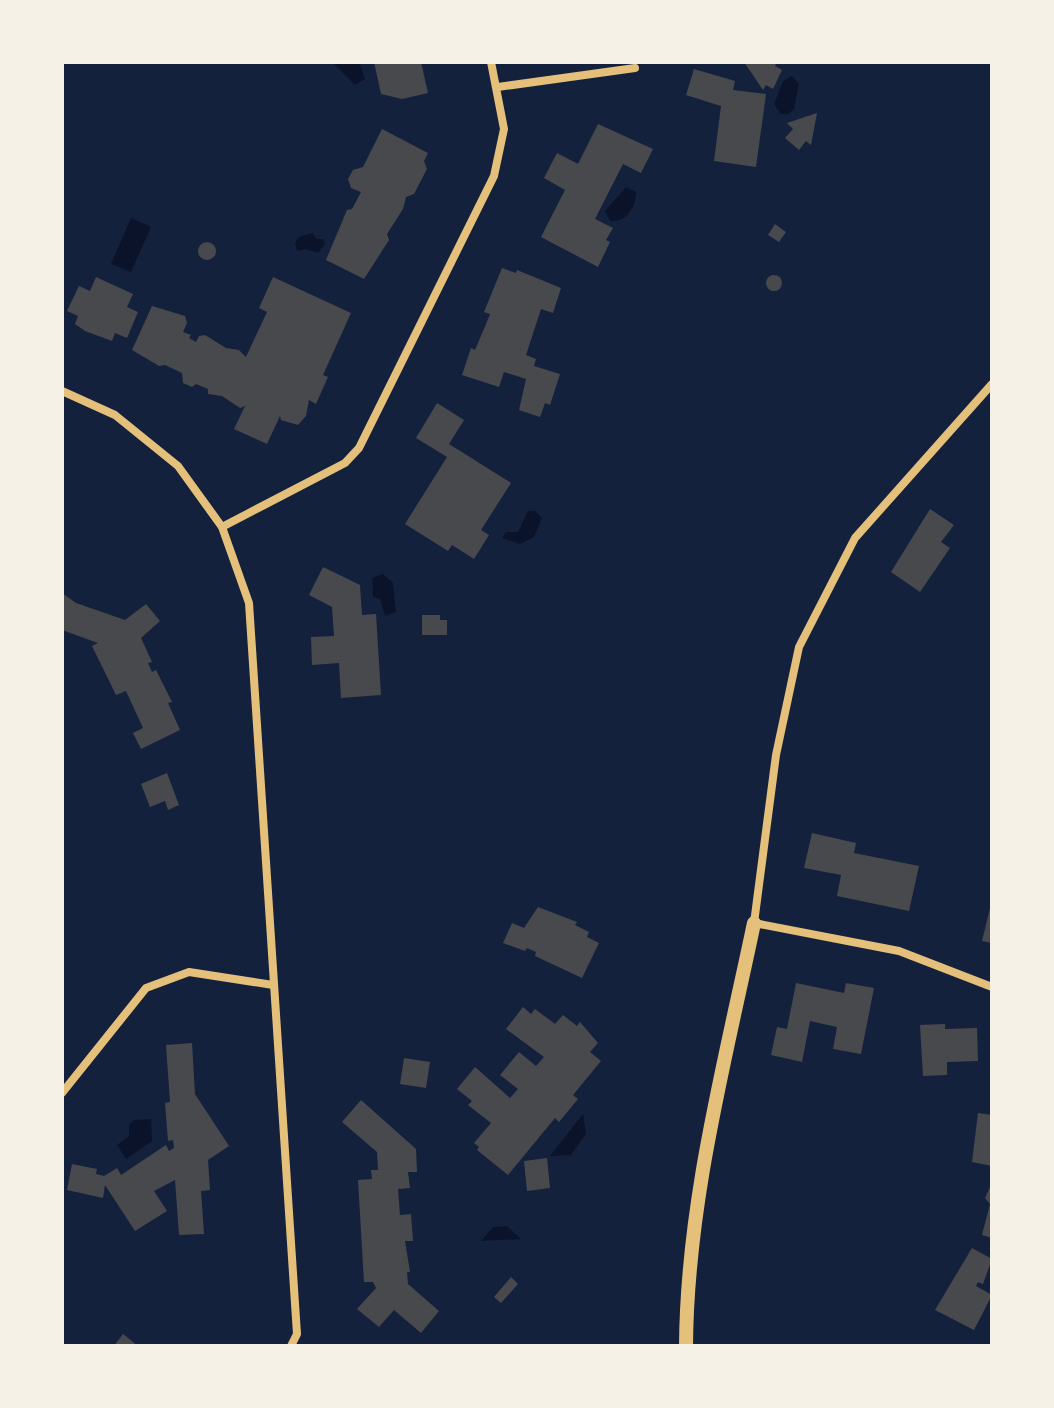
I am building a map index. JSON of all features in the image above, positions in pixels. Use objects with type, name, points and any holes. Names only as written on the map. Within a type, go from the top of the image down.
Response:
[{"type":"street","points":[[222,527],[345,463],[359,448],[494,176],[504,129],[491,62]]},
{"type":"street","points":[[498,87],[635,68]]},
{"type":"street","points":[[686,1346],[687,1296],[697,1201],[754,923],[776,755],[799,647],[855,538],[992,384]]},
{"type":"street","points":[[62,391],[115,415],[178,466],[222,527],[249,603],[297,1334],[291,1346]]},
{"type":"street","points":[[754,923],[899,951],[992,987]]},
{"type":"street","points":[[62,1093],[146,988],[189,972],[273,985]]},
{"type":"water","points":[[332,62],[359,62],[365,79],[355,85]]},
{"type":"water","points":[[792,76],[799,84],[794,109],[788,114],[781,114],[774,104],[783,81]]},
{"type":"water","points":[[626,187],[636,192],[632,208],[621,219],[610,221],[605,211]]},
{"type":"water","points":[[131,218],[151,227],[131,272],[111,264]]},
{"type":"water","points":[[312,233],[317,239],[323,239],[325,244],[318,253],[306,249],[297,251],[295,243],[299,237]]},
{"type":"water","points":[[528,511],[535,511],[542,518],[534,537],[520,544],[502,538],[506,532],[518,532]]},
{"type":"water","points":[[383,574],[393,583],[396,612],[385,616],[380,599],[373,597],[372,578]]},
{"type":"water","points":[[583,1114],[586,1134],[571,1155],[550,1156]]},
{"type":"water","points":[[151,1119],[152,1141],[126,1159],[117,1145],[129,1136],[129,1125],[134,1120]]},
{"type":"water","points":[[507,1226],[521,1239],[481,1241],[493,1227]]},
{"type":"building","points":[[374,62],[421,62],[428,93],[402,99],[381,94]]},
{"type":"building","points":[[744,62],[777,62],[775,66],[782,70],[773,89],[766,85],[763,90]]},
{"type":"building","points":[[694,69],[735,81],[733,90],[766,94],[756,167],[714,161],[721,106],[686,95]]},
{"type":"building","points":[[817,113],[811,145],[806,141],[799,150],[785,138],[793,129],[787,123]]},
{"type":"building","points":[[598,124],[653,149],[641,173],[623,164],[595,219],[613,228],[598,267],[541,237],[565,190],[544,178],[557,153],[578,164]]},
{"type":"building","points":[[382,129],[428,153],[424,161],[427,169],[414,194],[406,197],[403,209],[387,234],[389,240],[364,279],[326,260],[347,210],[352,209],[361,192],[351,188],[348,179],[353,170],[363,167]]},
{"type":"building","points":[[775,224],[786,232],[779,242],[768,235]]},
{"type":"building","points":[[207,242],[216,251],[207,260],[198,251]]},
{"type":"building","points":[[502,268],[516,273],[517,270],[561,288],[553,313],[541,309],[526,355],[536,359],[534,366],[560,374],[550,405],[545,403],[540,417],[519,410],[526,379],[504,372],[499,387],[462,375],[471,348],[475,350],[490,314],[484,312]]},
{"type":"building","points":[[771,275],[777,275],[782,283],[780,289],[771,291],[766,286],[766,280]]},
{"type":"building","points":[[96,277],[133,294],[127,307],[138,312],[127,338],[115,333],[112,341],[85,331],[75,324],[78,316],[67,311],[79,286],[90,291]]},
{"type":"building","points":[[273,277],[351,313],[323,375],[328,377],[316,404],[309,400],[306,416],[298,425],[281,420],[280,416],[267,444],[234,429],[245,406],[240,408],[222,396],[208,394],[208,389],[183,383],[182,373],[165,365],[159,366],[132,350],[152,306],[185,316],[187,323],[183,332],[191,335],[189,338],[196,342],[199,336],[205,335],[226,348],[239,350],[246,357],[267,312],[259,308]]},
{"type":"building","points":[[437,403],[464,420],[449,444],[511,483],[481,530],[489,535],[474,559],[452,545],[448,551],[405,524],[447,457],[416,438]]},
{"type":"building","points":[[930,509],[954,525],[941,542],[950,548],[920,592],[891,572]]},
{"type":"building","points":[[323,567],[360,585],[362,615],[376,614],[381,695],[341,698],[339,663],[312,665],[311,637],[334,636],[332,607],[309,595]]},
{"type":"building","points":[[62,593],[76,603],[125,620],[146,604],[160,621],[141,638],[152,662],[148,663],[152,672],[156,670],[172,702],[168,703],[180,730],[141,749],[133,733],[143,728],[126,691],[116,695],[92,646],[98,643],[62,630]]},
{"type":"building","points":[[422,615],[440,615],[440,620],[447,620],[447,635],[422,635]]},
{"type":"building","points":[[167,773],[179,805],[168,810],[165,801],[150,807],[141,784]]},
{"type":"building","points":[[812,833],[856,843],[854,853],[919,866],[909,911],[837,896],[841,875],[804,868]]},
{"type":"building","points":[[992,900],[992,943],[982,941]]},
{"type":"building","points":[[538,907],[577,922],[575,925],[589,932],[587,937],[599,943],[582,978],[535,956],[536,952],[527,948],[525,951],[503,943],[512,923],[524,928]]},
{"type":"building","points":[[796,983],[844,993],[846,983],[874,988],[861,1054],[833,1049],[837,1027],[810,1021],[802,1062],[771,1055],[777,1027],[787,1029]]},
{"type":"building","points":[[523,1007],[531,1014],[535,1009],[555,1024],[563,1015],[577,1026],[580,1022],[598,1043],[590,1052],[601,1061],[573,1095],[578,1099],[559,1122],[555,1118],[508,1175],[477,1150],[479,1147],[474,1143],[491,1123],[468,1105],[472,1101],[457,1089],[475,1067],[510,1098],[518,1089],[500,1075],[519,1052],[536,1066],[544,1057],[506,1029]]},
{"type":"building","points":[[945,1024],[945,1029],[977,1028],[978,1061],[947,1062],[947,1075],[923,1076],[920,1025]]},
{"type":"building","points":[[192,1043],[195,1094],[229,1146],[208,1160],[210,1190],[201,1191],[204,1234],[179,1235],[175,1180],[154,1191],[167,1211],[135,1231],[105,1185],[103,1198],[67,1190],[72,1164],[97,1169],[96,1174],[104,1176],[117,1168],[121,1175],[166,1145],[169,1151],[174,1148],[173,1140],[168,1141],[165,1103],[170,1102],[166,1045]]},
{"type":"building","points":[[404,1058],[430,1062],[426,1088],[400,1084]]},
{"type":"building","points":[[361,1100],[416,1149],[417,1172],[408,1172],[410,1188],[398,1189],[400,1215],[411,1214],[413,1241],[405,1241],[410,1272],[407,1272],[408,1284],[439,1311],[421,1333],[394,1310],[379,1327],[357,1309],[376,1288],[373,1282],[364,1282],[358,1180],[372,1179],[371,1170],[378,1170],[377,1152],[342,1122]]},
{"type":"building","points":[[978,1113],[992,1115],[992,1166],[972,1162]]},
{"type":"building","points":[[547,1158],[550,1188],[527,1191],[524,1161]]},
{"type":"building","points":[[991,1185],[992,1238],[982,1235],[990,1204],[985,1198]]},
{"type":"building","points":[[972,1248],[992,1259],[983,1284],[978,1282],[976,1286],[992,1295],[974,1330],[935,1310]]},
{"type":"building","points":[[511,1277],[518,1284],[501,1303],[494,1297]]},
{"type":"building","points":[[123,1334],[138,1346],[114,1346]]}]
